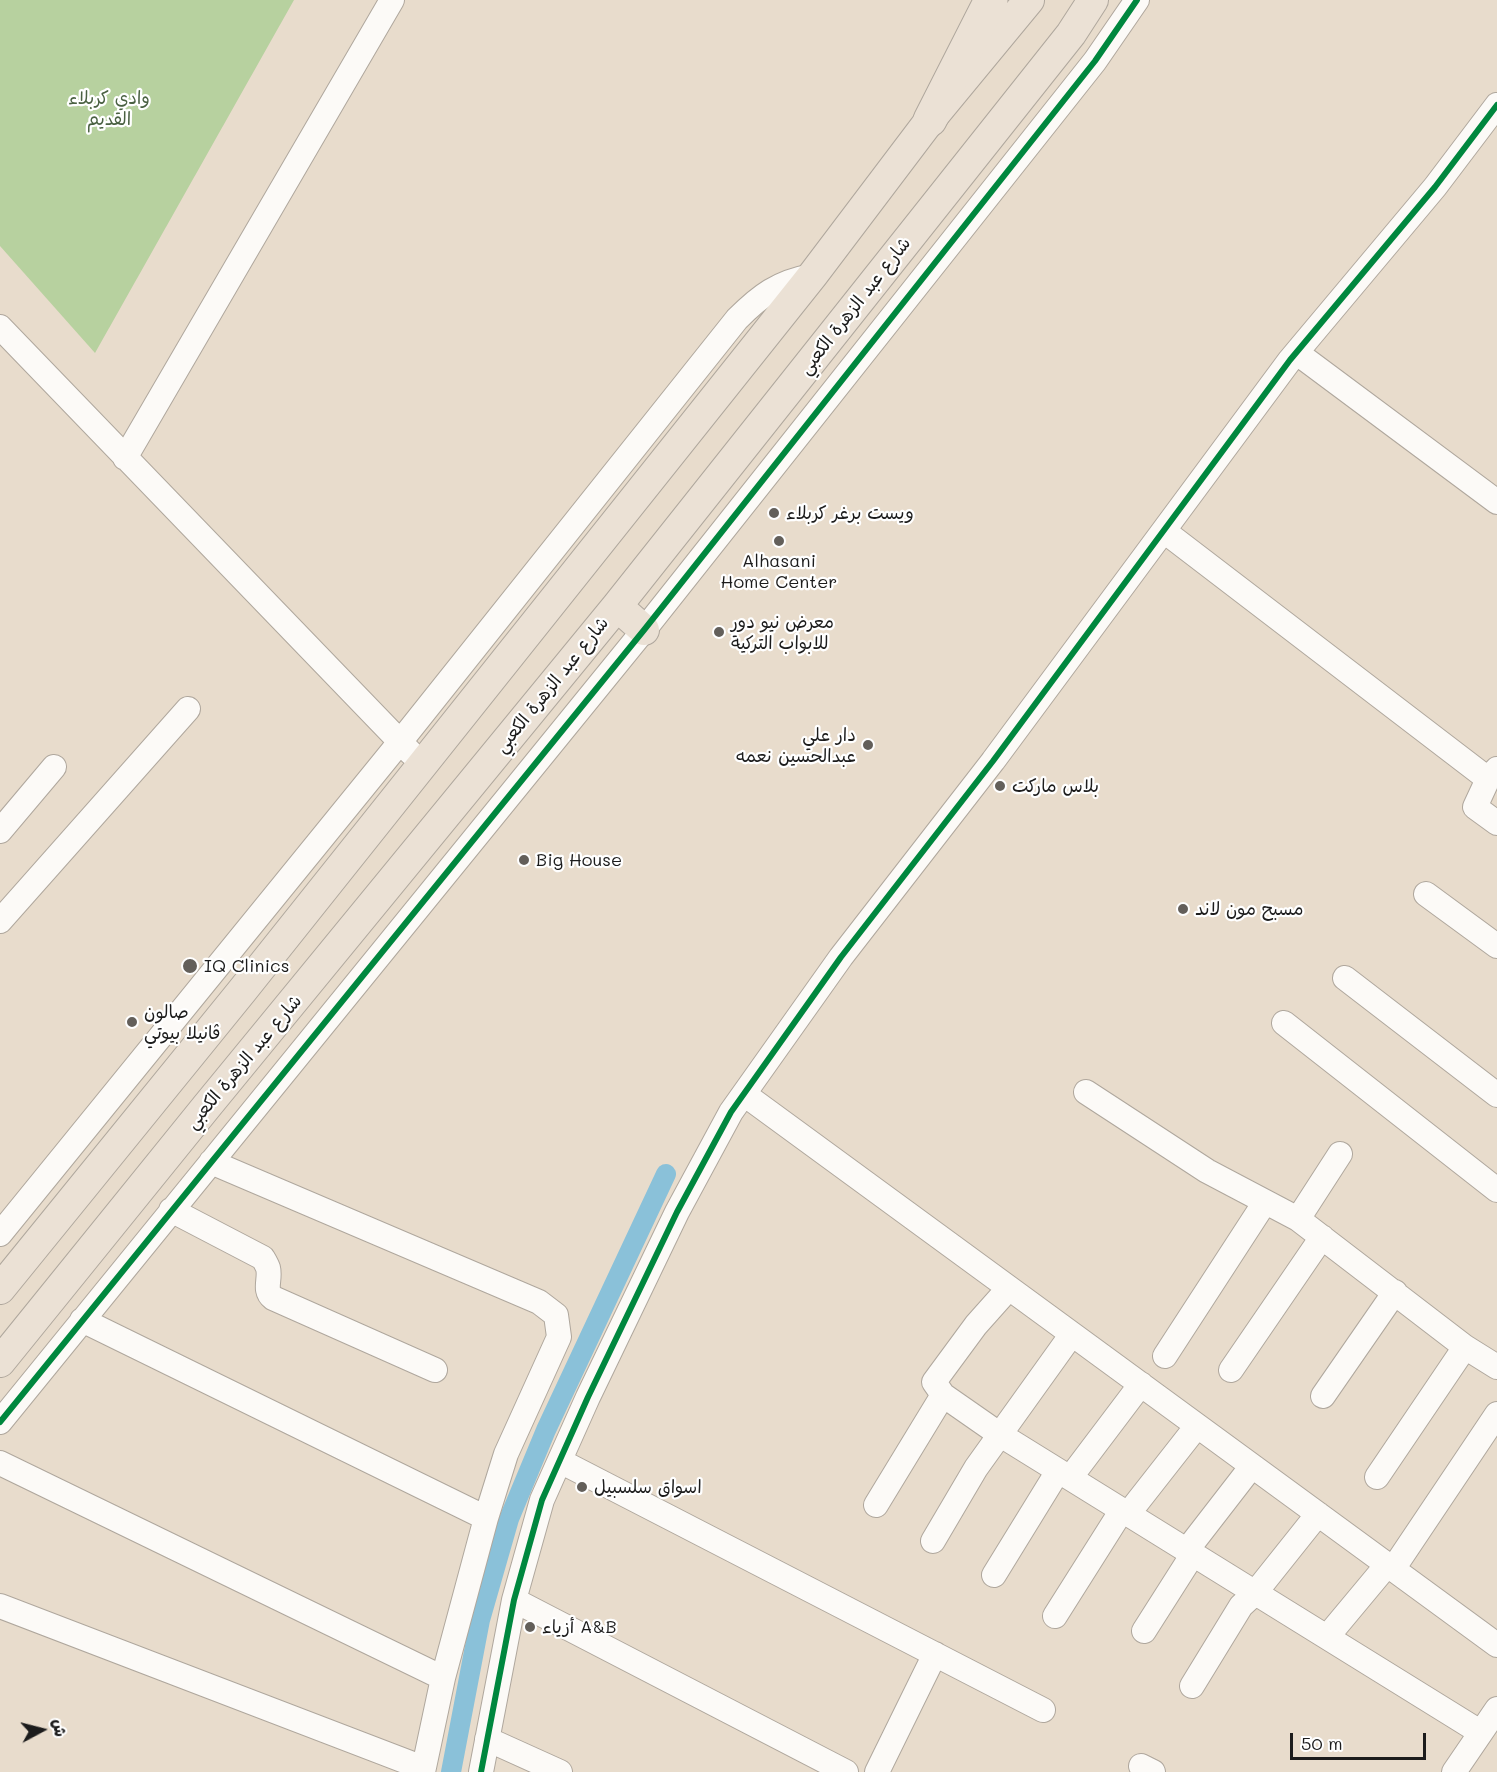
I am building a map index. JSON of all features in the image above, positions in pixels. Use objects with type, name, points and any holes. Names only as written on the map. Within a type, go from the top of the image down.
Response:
[{"type":"highway","points":[[930,120],[991,0]]},
{"type":"main road","points":[[0,1289],[269,958],[812,276],[930,120],[1029,0]]},
{"type":"main road","name":"شارع عبد الزهرة الكعبي","points":[[0,1362],[617,606],[1071,34],[1093,0]]},
{"type":"main road","points":[[617,606],[644,630]]},
{"type":"main road","points":[[269,958],[269,967],[276,983],[291,993],[299,995]]},
{"type":"main road","points":[[220,1018],[229,1020],[243,1029],[248,1035],[252,1052]]},
{"type":"street","points":[[125,458],[392,0]]},
{"type":"street","points":[[0,1422],[644,630],[1095,62],[1137,0]]},
{"type":"street","points":[[481,1772],[514,1600],[542,1500],[588,1397],[677,1212],[731,1112],[841,957],[993,761],[1297,352],[1435,187],[1497,105]]},
{"type":"street","points":[[0,1234],[400,742],[737,319],[774,288],[799,278],[812,276]]},
{"type":"street","points":[[0,327],[423,764]]},
{"type":"street","points":[[1297,352],[1497,502]]},
{"type":"street","points":[[1164,531],[1492,774],[1475,807],[1497,823]]},
{"type":"street","points":[[0,921],[188,709]]},
{"type":"street","points":[[0,831],[54,767]]},
{"type":"street","points":[[1426,894],[1497,946]]},
{"type":"street","points":[[1345,978],[1497,1095]]},
{"type":"street","points":[[1284,1023],[1497,1190]]},
{"type":"street","points":[[1086,1092],[1207,1171],[1298,1219],[1465,1347],[1497,1367]]},
{"type":"street","points":[[744,1094],[1497,1645]]},
{"type":"street","points":[[1298,1219],[1340,1154]]},
{"type":"street","points":[[0,1606],[423,1770],[443,1678],[486,1518],[506,1454],[559,1337],[556,1316],[539,1302],[211,1162]]},
{"type":"street","points":[[1165,1356],[1265,1202]]},
{"type":"street","points":[[171,1210],[263,1258],[268,1266],[267,1289],[273,1298],[435,1370]]},
{"type":"street","points":[[1231,1370],[1322,1238]]},
{"type":"street","points":[[1009,1288],[976,1325],[934,1382],[943,1395],[999,1434],[1480,1732]]},
{"type":"street","points":[[1323,1396],[1395,1292]]},
{"type":"street","points":[[82,1320],[486,1518]]},
{"type":"street","points":[[933,1541],[976,1468],[1072,1334]]},
{"type":"street","points":[[1377,1477],[1465,1347]]},
{"type":"street","points":[[994,1575],[1064,1474],[1141,1384]]},
{"type":"street","points":[[876,1505],[943,1395]]},
{"type":"street","points":[[1326,1637],[1390,1567],[1497,1414]]},
{"type":"street","points":[[1055,1616],[1125,1512],[1197,1426]]},
{"type":"street","points":[[560,1461],[1043,1710]]},
{"type":"street","points":[[0,1462],[443,1678]]},
{"type":"street","points":[[1144,1631],[1190,1552],[1252,1466]]},
{"type":"street","points":[[1192,1686],[1241,1606],[1255,1593],[1318,1514]]},
{"type":"street","points":[[514,1600],[846,1772]]},
{"type":"street","points":[[877,1772],[935,1654]]},
{"type":"street","points":[[1454,1772],[1497,1709]]},
{"type":"street","points":[[487,1739],[560,1772]]},
{"type":"green space","name":"وادي كربلاء القديم","points":[[0,0],[294,0],[95,353],[0,246]]},
{"type":"waterway","points":[[451,1772],[480,1620],[509,1519],[546,1430],[666,1174]]},
{"type":"cycle path","points":[[0,1422],[644,630],[1095,61],[1137,0]]},
{"type":"cycle path","points":[[481,1772],[514,1600],[542,1500],[588,1397],[677,1212],[731,1112],[841,957],[993,761],[1290,360],[1435,187],[1497,105]]},
{"type":"place","name":"ويست برغر كربلاء","points":[[774,513]]},
{"type":"place","name":"Alhasani Home Center","points":[[779,541]]},
{"type":"place","name":"معرض نيو دور للابواب التركية","points":[[719,632]]},
{"type":"place","name":"دار علي عبدالحسين نعمه","points":[[868,745]]},
{"type":"place","name":"بلاس ماركت","points":[[1000,786]]},
{"type":"place","name":"Big House","points":[[524,860]]},
{"type":"place","name":"مسبح مون لاند","points":[[1183,909]]},
{"type":"place","name":"IQ Clinics","points":[[190,966]]},
{"type":"place","name":"صالون ڤانيلا بيوتي","points":[[132,1022]]},
{"type":"place","name":"اسواق سلسبيل","points":[[582,1487]]},
{"type":"place","name":"أزياء A&B","points":[[530,1627]]}]
